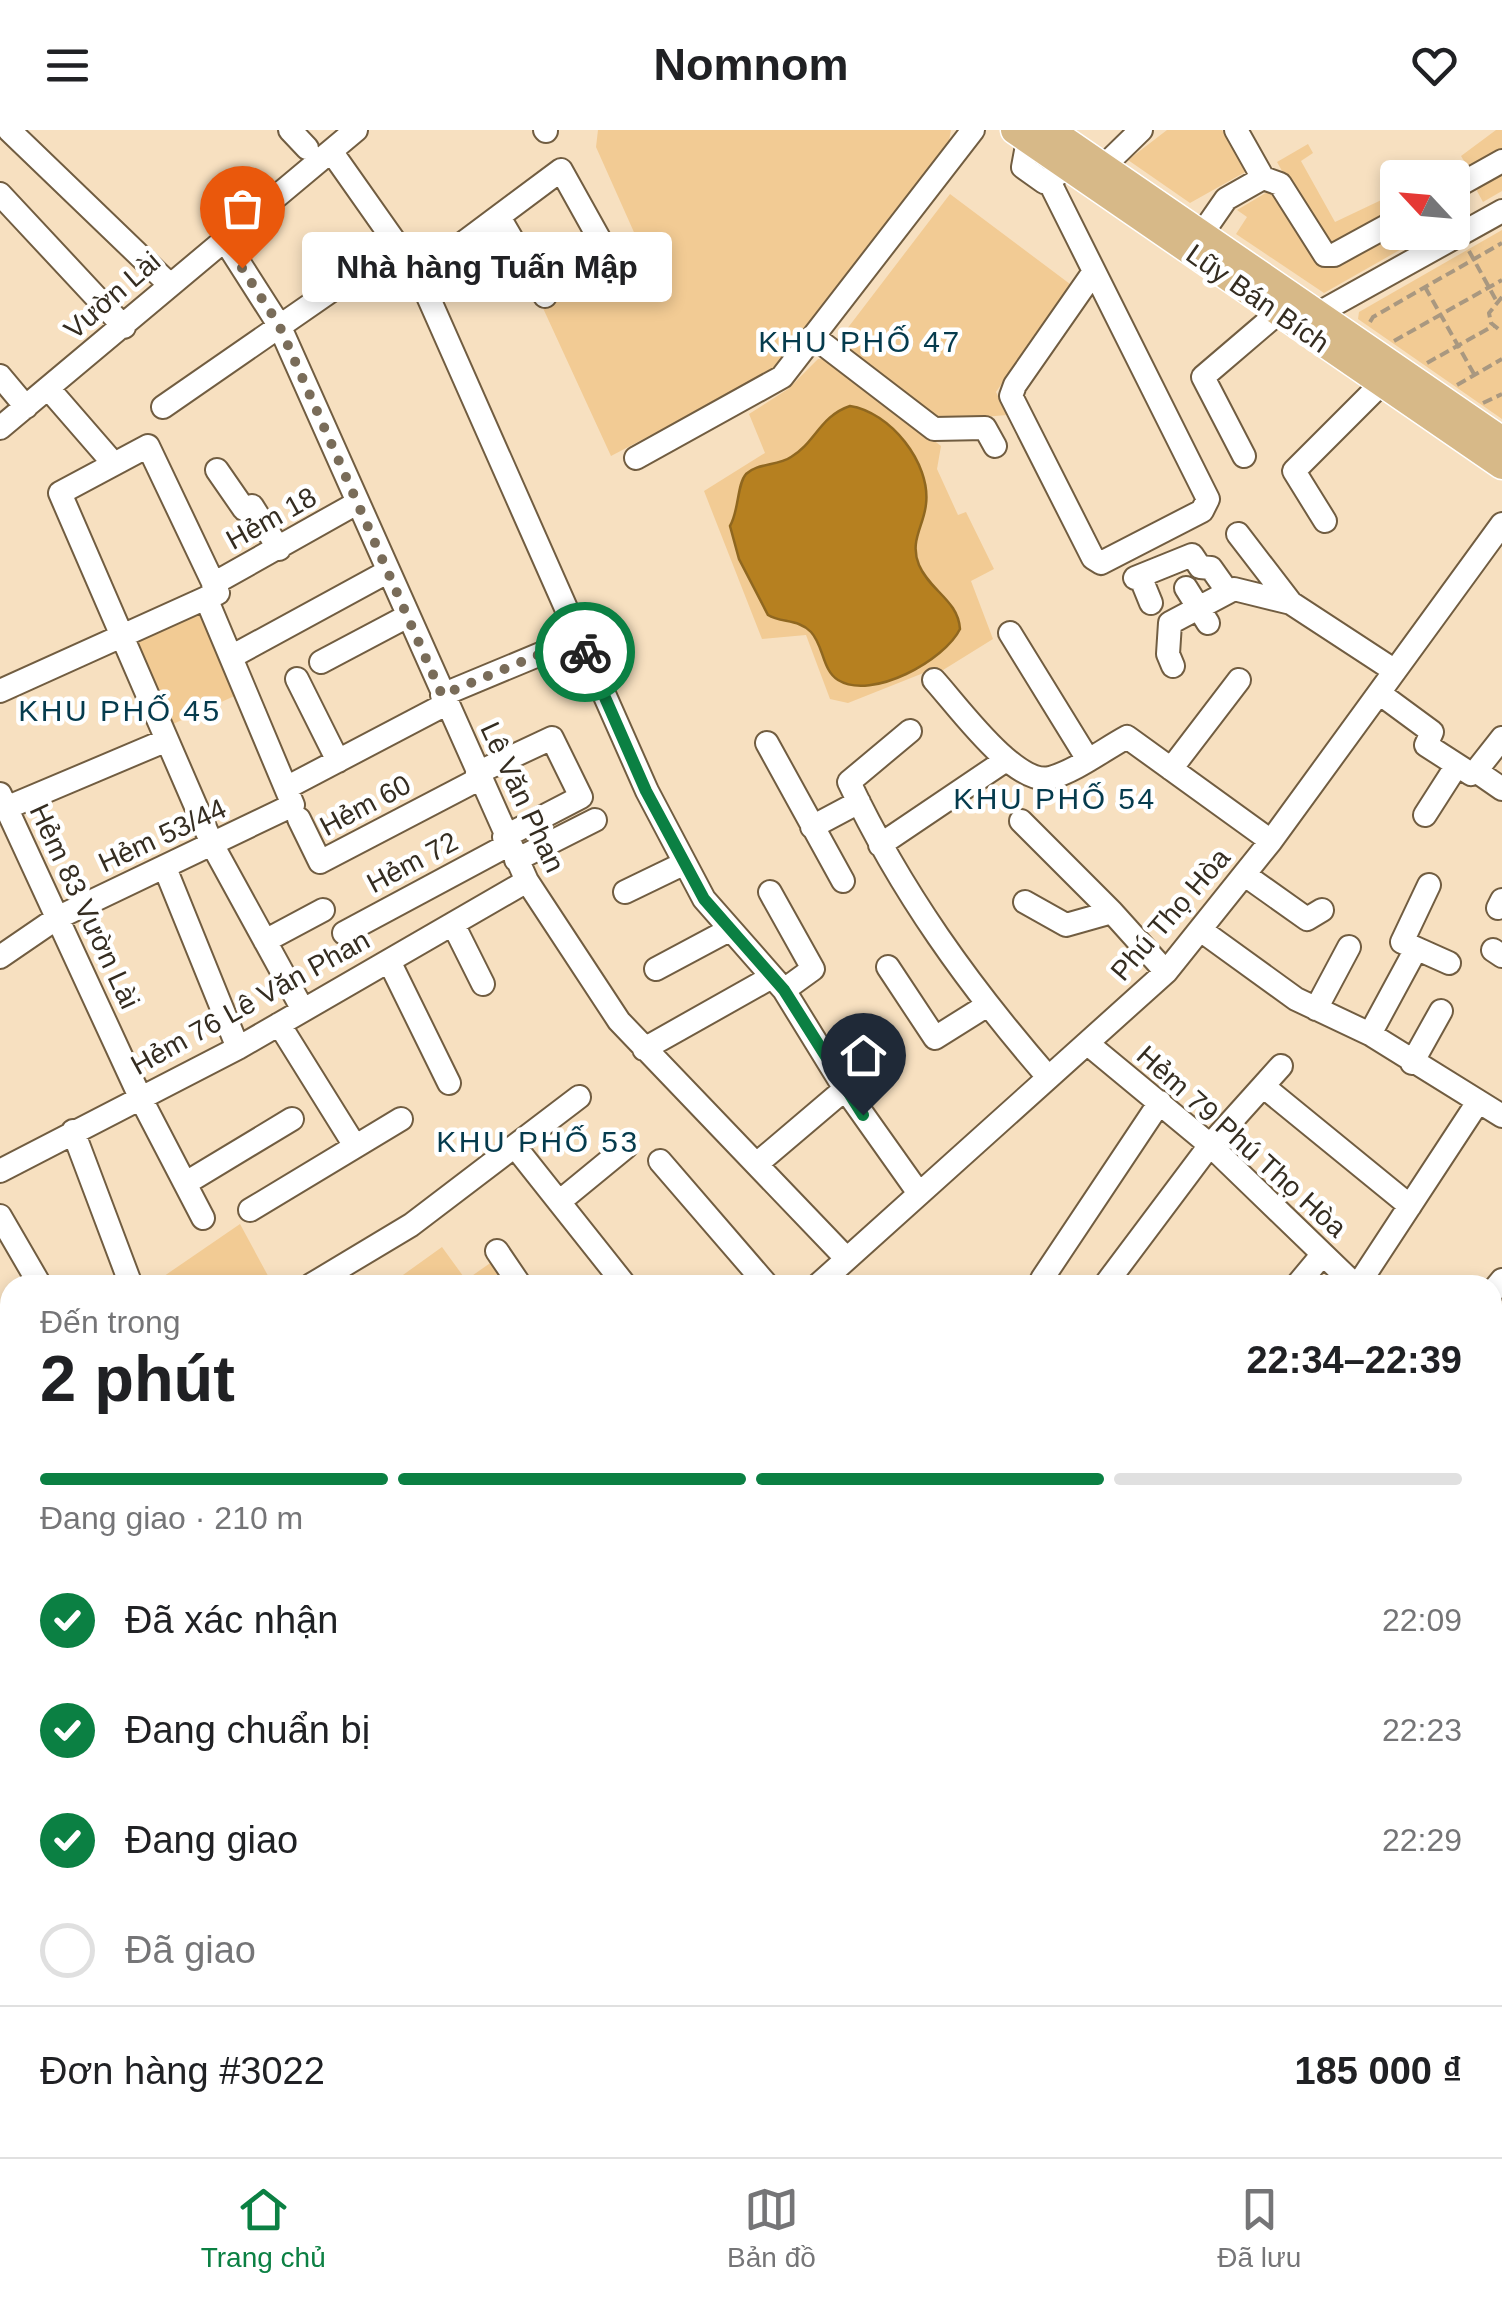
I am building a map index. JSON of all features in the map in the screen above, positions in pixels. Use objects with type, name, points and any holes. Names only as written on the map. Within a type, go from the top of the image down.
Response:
[{"type":"main road","name":"Lũy Bán Bích","points":[[1031,133],[1102,167],[1279,312],[1502,465]]},
{"type":"main road","name":"Lũy Bán Bích","points":[[1031,133],[1059,174],[1196,242],[1318,314],[1502,441]]},
{"type":"street","points":[[9,130],[169,284]]},
{"type":"street","points":[[290,130],[307,148]]},
{"type":"street","name":"Vườn Lài","points":[[0,428],[356,130]]},
{"type":"street","points":[[636,458],[775,383],[973,130]]},
{"type":"street","points":[[1102,167],[1142,130]]},
{"type":"street","points":[[1236,130],[1262,178],[1280,184],[1325,254],[1334,255],[1380,230]]},
{"type":"street","points":[[331,151],[419,276],[646,791],[704,899],[777,984],[918,1192]]},
{"type":"street","points":[[1470,179],[1502,162]]},
{"type":"street","points":[[419,276],[561,170],[605,249]]},
{"type":"street","points":[[1059,174],[1093,273],[1208,499],[1202,511],[1101,563],[1092,558],[1011,396],[1014,384],[1093,273]]},
{"type":"street","points":[[1196,242],[1226,199],[1262,178]]},
{"type":"street","points":[[0,194],[124,327]]},
{"type":"street","points":[[1470,231],[1502,210]]},
{"type":"street","points":[[499,217],[545,296]]},
{"type":"street","name":"Lê Văn Phan","points":[[224,240],[279,325],[514,856],[608,1007],[846,1258]]},
{"type":"street","points":[[163,407],[397,245]]},
{"type":"street","points":[[1318,314],[1437,250]]},
{"type":"street","points":[[1244,456],[1203,377],[1279,312]]},
{"type":"street","points":[[814,337],[934,428],[985,428],[995,446]]},
{"type":"street","points":[[0,376],[26,407]]},
{"type":"street","points":[[1326,522],[1294,472],[1382,383]]},
{"type":"street","points":[[48,388],[114,464]]},
{"type":"street","points":[[293,804],[230,657],[210,591],[148,446],[60,493],[212,846],[303,1010]]},
{"type":"street","points":[[218,470],[244,509],[252,506],[278,549]]},
{"type":"street","name":"Hẻm 18","points":[[0,692],[210,591],[357,503]]},
{"type":"street","name":"Phú Thọ Hòa","points":[[828,1275],[1166,972],[1245,876],[1502,524]]},
{"type":"street","points":[[1238,534],[1291,603],[1395,671]]},
{"type":"street","points":[[1151,603],[1138,577],[1192,555],[1200,567],[1211,568],[1228,592]]},
{"type":"street","points":[[230,657],[387,572]]},
{"type":"street","points":[[1174,666],[1168,654],[1170,623],[1197,606],[1234,590],[1291,603]]},
{"type":"street","points":[[322,662],[406,616]]},
{"type":"street","points":[[1010,633],[1086,758]]},
{"type":"street","name":"Hẻm 53/44","points":[[0,958],[57,918],[293,804],[338,761],[444,700],[579,638]]},
{"type":"street","points":[[297,680],[338,761]]},
{"type":"street","points":[[934,680],[1006,760],[1028,775],[1046,779],[1127,738],[1271,841]]},
{"type":"street","points":[[1170,769],[1239,680]]},
{"type":"street","points":[[1379,693],[1432,732],[1426,744],[1502,788]]},
{"type":"street","points":[[910,731],[849,782],[880,845],[986,1006],[1048,1078]]},
{"type":"street","points":[[478,776],[552,738],[581,797],[514,856]]},
{"type":"street","points":[[1425,815],[1466,768],[1502,738]]},
{"type":"street","points":[[3,801],[167,740]]},
{"type":"street","points":[[766,743],[843,881]]},
{"type":"street","points":[[880,845],[1006,760]]},
{"type":"street","name":"Hẻm 60","points":[[293,804],[320,862],[478,776]]},
{"type":"street","name":"Hẻm 83 Vườn Lài","points":[[3,801],[140,1097],[203,1218]]},
{"type":"street","points":[[812,828],[858,802]]},
{"type":"street","points":[[514,856],[596,820]]},
{"type":"street","points":[[1020,821],[1166,972]]},
{"type":"street","name":"Hẻm 76 Lê Văn Phan","points":[[0,1171],[238,1048],[453,924],[514,856]]},
{"type":"street","name":"Hẻm 72","points":[[344,933],[514,856]]},
{"type":"street","points":[[625,892],[685,863]]},
{"type":"street","points":[[165,868],[238,1048]]},
{"type":"street","points":[[1245,876],[1307,919],[1322,910]]},
{"type":"street","points":[[1429,885],[1401,937],[1416,949],[1448,962]]},
{"type":"street","points":[[644,1049],[813,969],[770,892]]},
{"type":"street","points":[[1026,902],[1066,925],[1112,912]]},
{"type":"street","points":[[265,941],[323,910]]},
{"type":"street","points":[[453,924],[483,984]]},
{"type":"street","points":[[656,969],[730,930]]},
{"type":"street","points":[[1202,930],[1235,958],[1316,1008],[1370,1034],[1495,1110],[1410,1206],[1364,1275]]},
{"type":"street","points":[[1316,1008],[1349,947]]},
{"type":"street","points":[[1370,1034],[1416,949]]},
{"type":"street","points":[[389,961],[449,1083]]},
{"type":"street","points":[[888,967],[935,1038],[986,1006]]},
{"type":"street","points":[[1412,1063],[1441,1011]]},
{"type":"street","points":[[279,1024],[355,1146]]},
{"type":"street","name":"Hẻm 79 Phú Thọ Hòa","points":[[1088,1044],[1210,1145],[1346,1275]]},
{"type":"street","points":[[1112,1275],[1210,1145],[1281,1066]]},
{"type":"street","points":[[1263,1086],[1410,1206]]},
{"type":"street","points":[[759,1162],[845,1089]]},
{"type":"street","points":[[328,1275],[412,1225],[517,1149],[579,1097]]},
{"type":"street","points":[[1045,1275],[1160,1102]]},
{"type":"street","points":[[186,1183],[292,1119]]},
{"type":"street","points":[[250,1210],[401,1119]]},
{"type":"street","points":[[73,1131],[127,1275]]},
{"type":"street","points":[[559,1202],[626,1146]]},
{"type":"street","points":[[517,1149],[617,1275]]},
{"type":"street","points":[[660,1161],[758,1275]]},
{"type":"street","points":[[0,1216],[34,1275]]},
{"type":"street","points":[[497,1251],[513,1275]]},
{"type":"street","points":[[1304,1275],[1322,1254]]},
{"type":"path","points":[[1371,324],[1373,317],[1502,243]]},
{"type":"path","points":[[1467,250],[1499,298],[1489,312],[1493,326],[1502,332]]},
{"type":"path","points":[[1394,341],[1502,280]]},
{"type":"path","points":[[1425,287],[1474,374]]},
{"type":"path","points":[[1418,368],[1493,326]]},
{"type":"path","points":[[1382,332],[1410,352]]},
{"type":"path","points":[[1457,384],[1502,359]]},
{"type":"path","points":[[1426,363],[1442,374]]},
{"type":"shaded area","points":[[598,130],[951,130],[949,141],[769,373],[611,456],[542,306],[637,239],[596,147]]},
{"type":"shaded area","points":[[1167,130],[1222,130],[1247,171],[1190,203],[1128,160]]},
{"type":"shaded area","points":[[1496,130],[1502,130],[1502,153],[1470,171],[1470,160],[1461,156]]},
{"type":"shaded area","points":[[1308,144],[1313,153],[1301,161],[1335,222],[1380,201],[1380,220],[1332,246],[1320,238],[1277,162]]},
{"type":"shaded area","points":[[1502,169],[1502,191],[1483,202],[1477,191],[1480,182]]},
{"type":"shaded area","points":[[1269,191],[1275,194],[1314,259],[1380,238],[1380,250],[1400,250],[1324,293],[1236,234],[1247,217],[1237,210]]},
{"type":"shaded area","points":[[950,194],[1070,284],[996,392],[1007,415],[937,421],[837,342]]},
{"type":"shaded area","points":[[1502,230],[1502,419],[1358,319],[1359,312]]},
{"type":"shaded area","points":[[818,359],[829,359],[941,446],[937,469],[958,515],[966,512],[994,569],[971,581],[993,639],[935,675],[926,672],[848,703],[830,699],[806,635],[762,639],[704,491],[765,453],[749,414],[788,389]]},
{"type":"shaded area","points":[[850,406],[879,418],[915,457],[926,488],[916,556],[924,574],[954,610],[960,629],[952,641],[924,664],[888,681],[869,685],[838,680],[811,632],[768,615],[739,559],[730,526],[746,474],[791,457],[832,416]]},
{"type":"shaded area","points":[[203,611],[241,693],[173,724],[135,642]]},
{"type":"shaded area","points":[[240,1224],[268,1275],[166,1275]]},
{"type":"shaded area","points":[[442,1247],[462,1275],[403,1275]]},
{"type":"shaded area","points":[[496,1259],[507,1275],[473,1275]]},
{"type":"way so far","points":[[242,268],[279,325],[442,695],[579,638],[585,652]]},
{"type":"place","name":"Nhà hàng Tuấn Mập","points":[[242,268]]},
{"type":"district","name":"KHU PHỐ 47","points":[[860,342]]},
{"type":"district","name":"KHU PHỐ 45","points":[[120,711]]},
{"type":"district","name":"KHU PHỐ 54","points":[[1055,799]]},
{"type":"district","name":"KHU PHỐ 53","points":[[538,1142]]},
{"type":"route","points":[[585,652],[646,791],[704,899],[784,990],[863,1115]]}]
